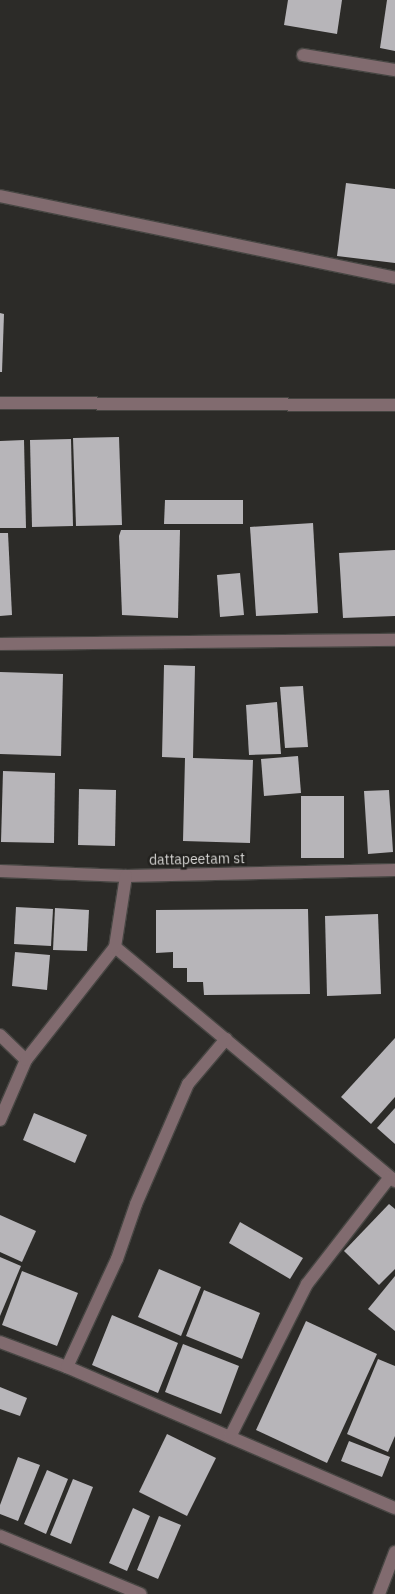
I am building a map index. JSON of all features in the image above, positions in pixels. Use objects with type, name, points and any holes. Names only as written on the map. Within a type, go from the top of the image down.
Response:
[{"type":"street","points":[[303,55],[395,70]]},
{"type":"street","points":[[0,196],[395,278]]},
{"type":"street","points":[[0,403],[395,404]]},
{"type":"street","points":[[0,644],[395,640]]},
{"type":"street","name":"dattapeetam st","points":[[0,872],[126,876],[395,870]]},
{"type":"street","points":[[0,1120],[26,1060],[115,948],[126,876]]},
{"type":"street","points":[[115,948],[392,1179],[307,1284],[230,1437]]},
{"type":"street","points":[[0,1035],[26,1060]]},
{"type":"street","points":[[67,1367],[117,1259],[136,1204],[188,1084],[226,1039]]},
{"type":"street","points":[[0,1342],[67,1367],[395,1508]]},
{"type":"street","points":[[0,1536],[141,1594]]},
{"type":"street","points":[[379,1594],[395,1552]]},
{"type":"building","points":[[288,0],[342,0],[337,34],[284,25]]},
{"type":"building","points":[[387,0],[395,0],[395,51],[380,48]]},
{"type":"building","points":[[346,183],[395,189],[395,263],[337,256]]},
{"type":"building","points":[[0,313],[4,314],[2,372],[0,372]]},
{"type":"building","points":[[119,437],[122,525],[76,526],[73,438]]},
{"type":"building","points":[[71,439],[73,526],[32,527],[30,440]]},
{"type":"building","points":[[24,440],[26,528],[0,528],[0,441]]},
{"type":"building","points":[[165,500],[243,500],[243,524],[164,524]]},
{"type":"building","points":[[313,523],[318,613],[256,616],[250,527]]},
{"type":"building","points":[[121,530],[180,530],[178,618],[122,615],[119,536]]},
{"type":"building","points":[[0,533],[8,533],[12,615],[0,616]]},
{"type":"building","points":[[395,550],[395,616],[343,618],[339,553]]},
{"type":"building","points":[[240,573],[244,615],[220,617],[217,575]]},
{"type":"building","points":[[164,665],[195,666],[193,758],[253,760],[250,843],[183,841],[185,758],[162,757]]},
{"type":"building","points":[[0,672],[63,674],[61,756],[0,754]]},
{"type":"building","points":[[303,686],[308,747],[285,748],[280,687]]},
{"type":"building","points":[[277,702],[281,754],[249,755],[246,705]]},
{"type":"building","points":[[298,756],[301,793],[264,796],[261,759]]},
{"type":"building","points":[[3,771],[55,773],[54,843],[1,842]]},
{"type":"building","points":[[79,789],[116,790],[115,846],[78,845]]},
{"type":"building","points":[[389,790],[393,852],[368,854],[364,791]]},
{"type":"building","points":[[301,796],[344,796],[344,858],[301,858]]},
{"type":"building","points":[[16,907],[53,909],[51,946],[14,944]]},
{"type":"building","points":[[55,908],[89,910],[87,951],[53,950]]},
{"type":"building","points":[[308,909],[310,994],[204,995],[203,982],[187,982],[187,968],[173,968],[173,952],[156,953],[156,910]]},
{"type":"building","points":[[378,914],[381,994],[327,996],[325,916]]},
{"type":"building","points":[[15,952],[50,955],[47,990],[12,986]]},
{"type":"building","points":[[395,1038],[395,1097],[371,1124],[341,1097]]},
{"type":"building","points":[[395,1108],[395,1144],[377,1128]]},
{"type":"building","points":[[34,1113],[87,1135],[75,1163],[23,1140]]},
{"type":"building","points":[[389,1204],[395,1209],[395,1269],[379,1285],[344,1251]]},
{"type":"building","points":[[0,1215],[36,1231],[22,1262],[0,1252]]},
{"type":"building","points":[[240,1222],[303,1258],[290,1279],[229,1243]]},
{"type":"building","points":[[0,1257],[21,1266],[0,1316]]},
{"type":"building","points":[[159,1269],[201,1287],[181,1336],[138,1317]]},
{"type":"building","points":[[22,1271],[78,1293],[57,1346],[2,1325]]},
{"type":"building","points":[[395,1276],[395,1331],[368,1309]]},
{"type":"building","points":[[204,1290],[260,1313],[242,1359],[186,1336]]},
{"type":"building","points":[[112,1315],[178,1343],[158,1393],[92,1365]]},
{"type":"building","points":[[306,1321],[377,1354],[327,1463],[256,1430]]},
{"type":"building","points":[[183,1344],[239,1366],[221,1414],[165,1392]]},
{"type":"building","points":[[378,1359],[395,1366],[395,1436],[388,1452],[347,1434]]},
{"type":"building","points":[[0,1387],[27,1398],[20,1416],[0,1409]]},
{"type":"building","points":[[167,1434],[216,1458],[187,1516],[139,1492]]},
{"type":"building","points":[[349,1441],[390,1457],[382,1477],[341,1461]]},
{"type":"building","points":[[18,1457],[40,1465],[18,1521],[0,1514],[0,1505]]},
{"type":"building","points":[[47,1470],[68,1479],[46,1534],[24,1524]]},
{"type":"building","points":[[73,1479],[93,1487],[71,1544],[50,1535]]},
{"type":"building","points":[[133,1508],[150,1516],[127,1571],[109,1563]]},
{"type":"building","points":[[159,1516],[181,1525],[158,1579],[137,1570]]}]
